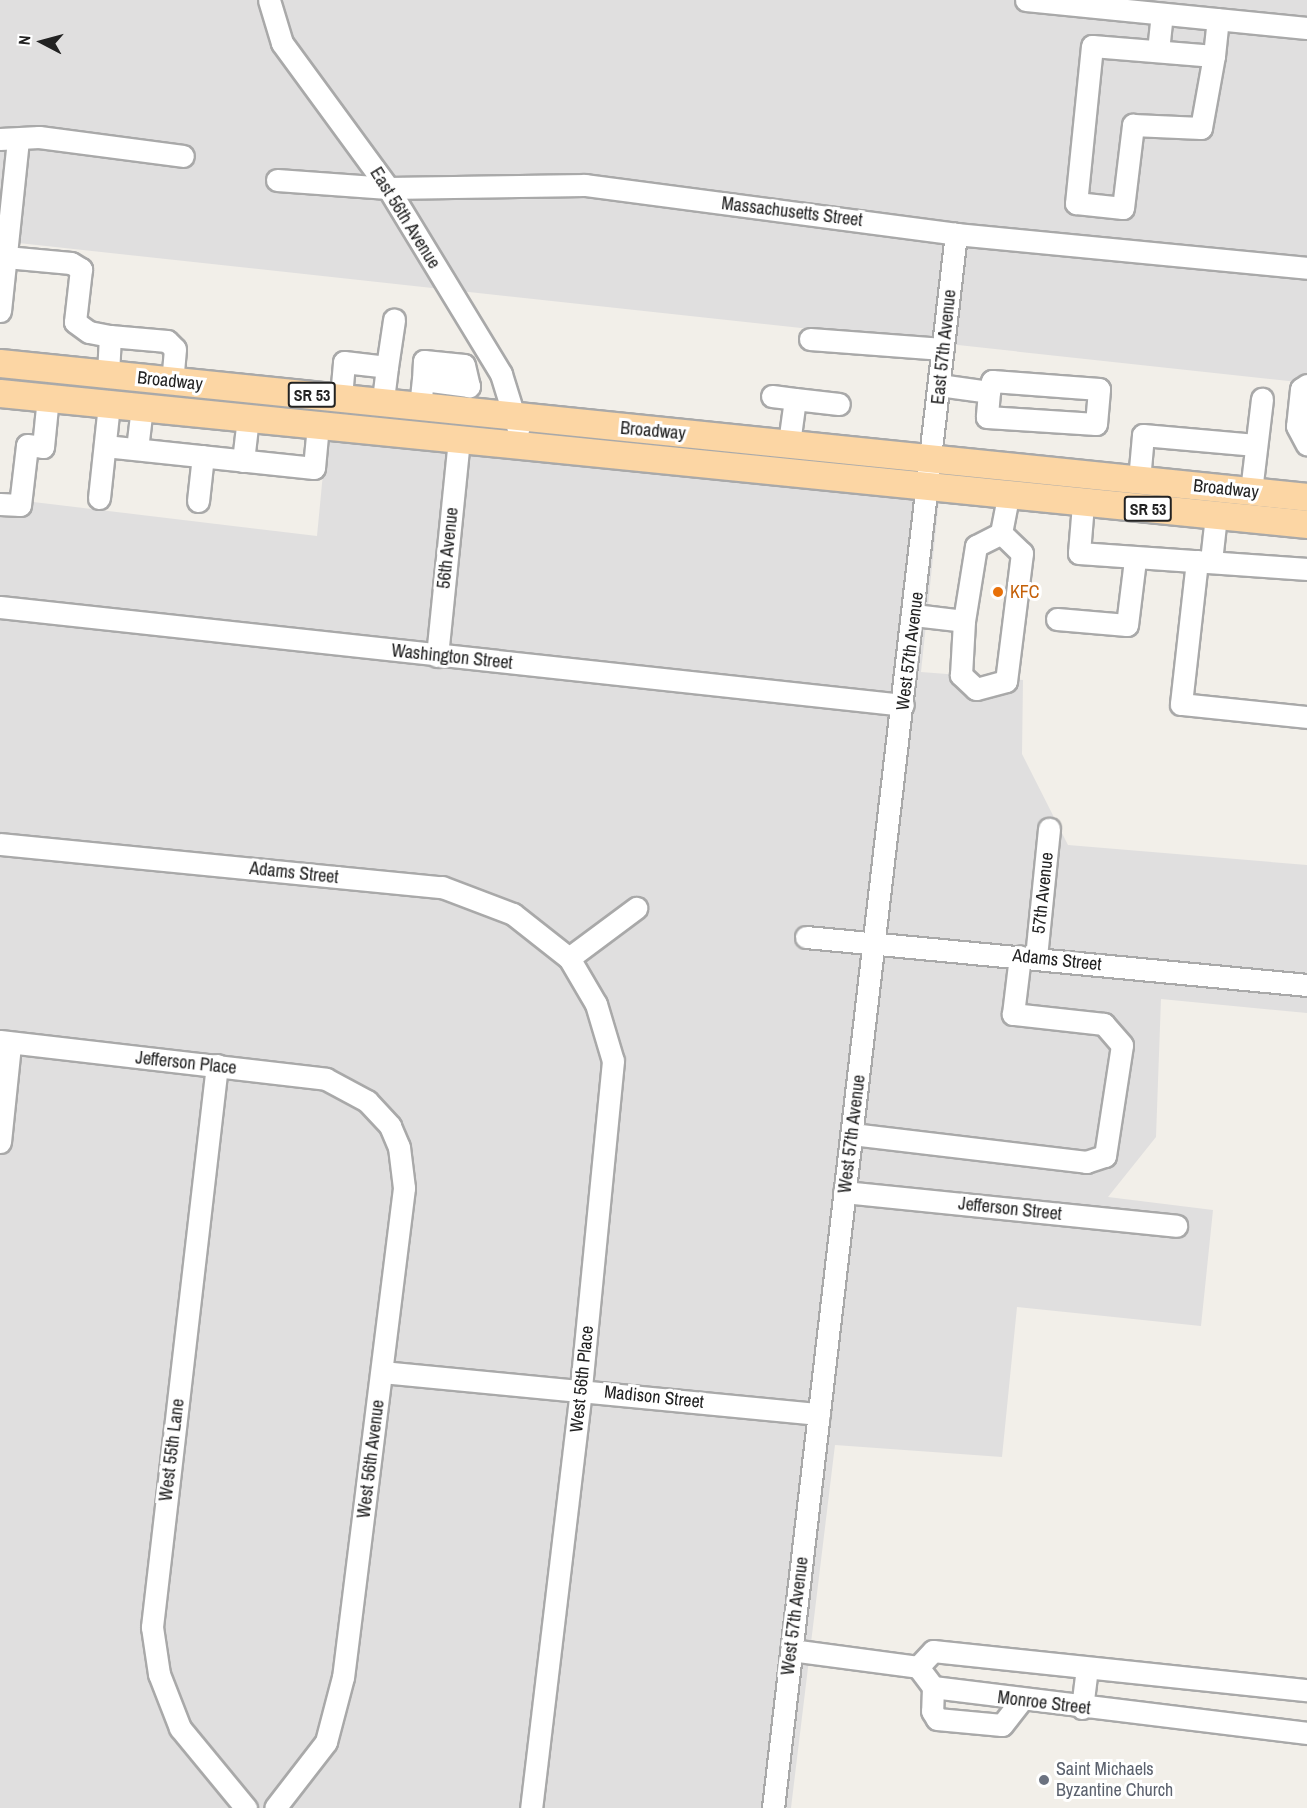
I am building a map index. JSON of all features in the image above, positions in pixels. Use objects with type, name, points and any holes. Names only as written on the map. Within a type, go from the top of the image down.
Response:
[{"type":"main road","name":"Broadway","points":[[0,363],[383,402],[421,394],[467,412],[516,418],[789,442],[931,459],[1307,497]]},
{"type":"main road","name":"Broadway","points":[[0,393],[1008,497],[1307,524]]},
{"type":"street","name":"East 56th Avenue","points":[[269,0],[282,43],[388,188],[497,369],[516,418],[523,447]]},
{"type":"street","points":[[1026,0],[1307,28]]},
{"type":"street","points":[[1158,51],[1162,14]]},
{"type":"street","points":[[1214,56],[1092,46],[1076,203],[1123,208],[1133,125],[1201,128],[1214,56],[1218,19]]},
{"type":"street","points":[[0,311],[9,140],[39,137],[183,156]]},
{"type":"street","name":"Massachusetts Street","points":[[277,180],[388,188],[585,185],[956,234],[1307,268]]},
{"type":"street","name":"East 57th Avenue","points":[[931,459],[956,234]]},
{"type":"street","points":[[4,252],[71,263],[81,269],[75,322],[89,332],[167,341],[175,349],[172,381]]},
{"type":"street","points":[[383,402],[393,320]]},
{"type":"street","points":[[108,374],[110,336]]},
{"type":"street","points":[[810,339],[944,349]]},
{"type":"street","points":[[421,394],[424,361],[464,364],[469,386],[467,412]]},
{"type":"street","points":[[341,398],[345,362],[387,367]]},
{"type":"street","points":[[469,386],[497,369]]},
{"type":"street","points":[[992,381],[1099,389],[1096,424],[987,417],[989,392],[992,381]]},
{"type":"street","points":[[939,385],[989,392]]},
{"type":"street","points":[[1307,385],[1301,389],[1297,426],[1307,445]]},
{"type":"street","points":[[772,396],[839,404]]},
{"type":"street","points":[[0,504],[20,505],[27,445],[43,447],[48,397]]},
{"type":"street","points":[[789,442],[795,399]]},
{"type":"street","points":[[1251,491],[1262,399]]},
{"type":"street","points":[[99,498],[109,404]]},
{"type":"street","points":[[137,449],[142,407]]},
{"type":"street","points":[[243,461],[248,418]]},
{"type":"street","points":[[105,446],[314,468],[318,425]]},
{"type":"street","points":[[1139,480],[1143,435],[1256,445]]},
{"type":"street","name":"56th Avenue","points":[[437,656],[459,440]]},
{"type":"street","points":[[198,501],[202,456]]},
{"type":"street","name":"West 57th Avenue","points":[[773,1808],[844,1192],[877,942],[931,459]]},
{"type":"street","points":[[1001,533],[1008,497]]},
{"type":"street","points":[[1083,504],[1080,553],[1135,560],[1204,561],[1307,570]]},
{"type":"street","points":[[1216,516],[1204,561],[1181,704],[1307,717]]},
{"type":"street","points":[[1001,533],[1022,553],[1006,681],[976,689],[961,675],[964,621],[976,546],[1001,533]]},
{"type":"street","points":[[1057,619],[1127,626],[1135,560]]},
{"type":"street","name":"Washington Street","points":[[0,607],[903,705]]},
{"type":"street","points":[[914,615],[964,621]]},
{"type":"street","name":"57th Avenue","points":[[852,1134],[1086,1162],[1105,1156],[1122,1045],[1104,1024],[1013,1014],[1028,957],[1049,829]]},
{"type":"street","name":"Adams Street","points":[[0,844],[442,887],[513,914],[569,958]]},
{"type":"street","points":[[569,958],[636,908]]},
{"type":"street","name":"Adams Street","points":[[806,937],[877,942],[1307,986]]},
{"type":"street","name":"West 56th Place","points":[[531,1808],[581,1390],[613,1061],[596,1004],[569,958]]},
{"type":"street","points":[[0,1142],[5,1043]]},
{"type":"street","name":"Jefferson Place","points":[[5,1043],[326,1079],[367,1101]]},
{"type":"street","name":"West 55th Lane","points":[[217,1065],[152,1627],[159,1674],[180,1728],[246,1808]]},
{"type":"street","name":"West 56th Avenue","points":[[274,1808],[326,1742],[343,1677],[382,1372],[403,1170],[390,1126],[367,1101]]},
{"type":"street","name":"Jefferson Street","points":[[844,1192],[1176,1226]]},
{"type":"street","name":"Madison Street","points":[[382,1372],[819,1414]]},
{"type":"street","points":[[791,1650],[918,1667],[933,1688],[937,1719],[1002,1725],[1021,1701]]},
{"type":"street","points":[[918,1667],[933,1651],[1307,1690]]},
{"type":"street","points":[[1082,1708],[1087,1668]]},
{"type":"street","name":"Monroe Street","points":[[933,1688],[1021,1701],[1307,1733]]},
{"type":"shaded area","points":[[0,0],[1307,0],[1307,383],[0,241]]},
{"type":"shaded area","points":[[326,442],[939,500],[921,672],[1023,680],[1022,754],[1068,845],[1307,865],[1307,1013],[1161,999],[1156,1137],[1108,1197],[1213,1210],[1201,1326],[1017,1307],[1002,1457],[835,1445],[791,1808],[0,1808],[0,498],[317,536]]},
{"type":"place","name":"KFC","points":[[998,592]]},
{"type":"place","name":"Saint Michaels Byzantine Church","points":[[1044,1780]]}]
